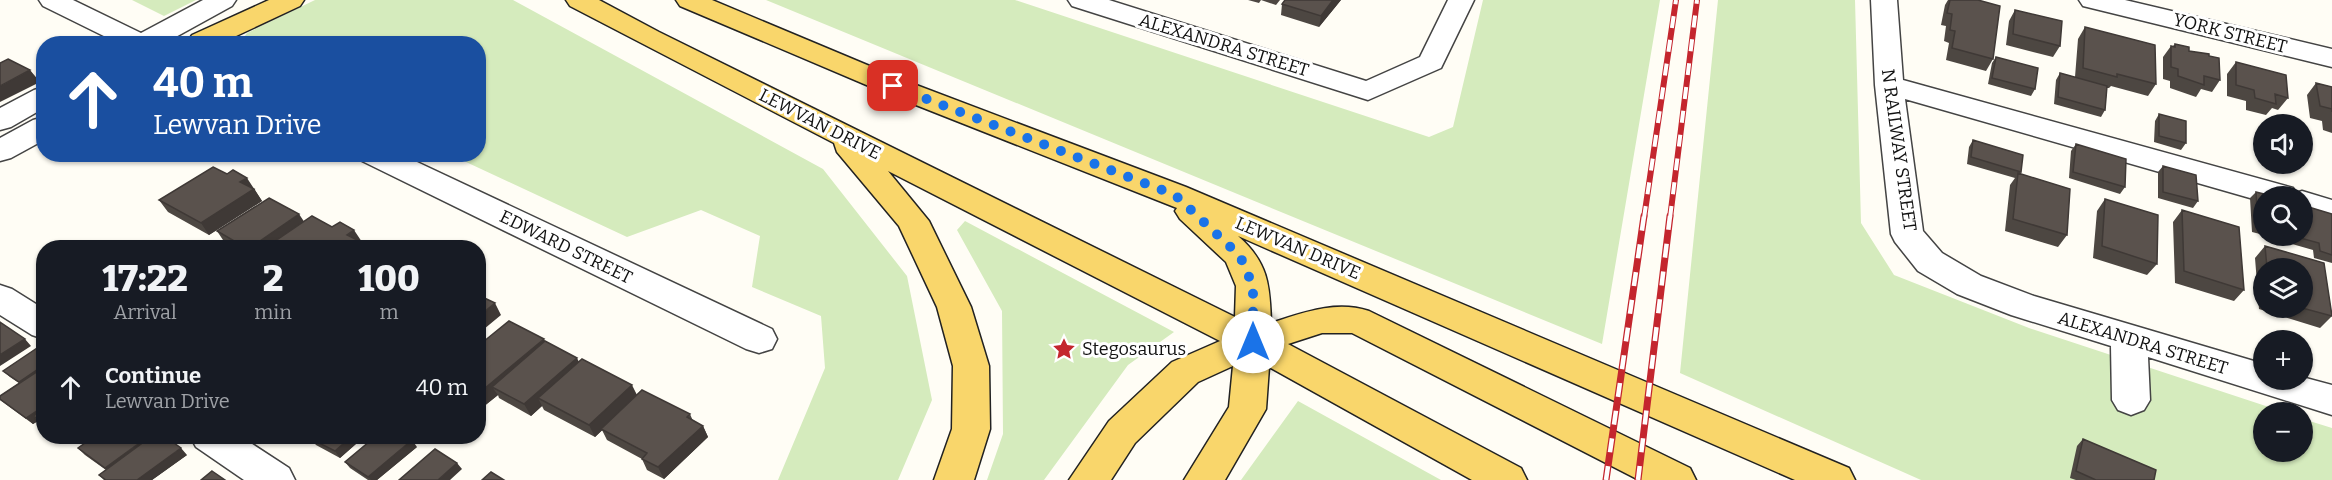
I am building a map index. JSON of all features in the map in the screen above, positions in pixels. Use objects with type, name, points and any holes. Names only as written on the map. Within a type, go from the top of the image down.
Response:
[{"type":"main road","points":[[213,36],[291,0]]},
{"type":"main road","name":"LEWVAN DRIVE","points":[[579,0],[649,38],[1253,342],[1507,480]]},
{"type":"main road","name":"LEWVAN DRIVE","points":[[689,0],[893,86],[1175,195],[1835,480]]},
{"type":"main road","points":[[840,134],[913,221],[954,307],[971,366],[971,429],[954,480]]},
{"type":"main road","points":[[1175,195],[1240,256],[1253,286],[1253,342],[1247,409],[1204,480]]},
{"type":"main road","points":[[1089,480],[1122,432],[1185,372],[1253,342],[1322,320],[1357,320],[1676,480]]},
{"type":"street","points":[[52,0],[125,36]]},
{"type":"street","points":[[156,36],[224,0]]},
{"type":"street","points":[[211,36],[276,0]]},
{"type":"street","name":"ALEXANDRA STREET","points":[[1081,0],[1368,90],[1431,62],[1461,0]]},
{"type":"street","name":"N RAILWAY STREET","points":[[1884,0],[1889,85],[1906,234],[1930,262],[1969,285],[2023,306]]},
{"type":"street","name":"YORK STREET","points":[[2092,0],[2332,58]]},
{"type":"street","points":[[1889,85],[2253,188]]},
{"type":"street","points":[[0,120],[36,100]]},
{"type":"street","points":[[0,150],[36,131]]},
{"type":"street","name":"EDWARD STREET","points":[[390,162],[759,339]]},
{"type":"street","points":[[2313,205],[2332,211]]},
{"type":"street","points":[[0,298],[36,322]]},
{"type":"street","name":"ALEXANDRA STREET","points":[[2023,306],[2253,377]]},
{"type":"street","points":[[2129,338],[2131,400]]},
{"type":"street","name":"ALEXANDRA STREET","points":[[2298,390],[2332,400]]},
{"type":"street","points":[[221,444],[275,480]]},
{"type":"green space","points":[[132,0],[196,0],[164,16]]},
{"type":"green space","points":[[315,0],[513,0],[823,169],[907,276],[932,400],[898,480],[778,480],[825,368],[821,316],[752,287],[760,236],[701,210],[627,237],[466,162],[486,162],[486,36],[245,36]]},
{"type":"green space","points":[[766,0],[1015,0],[1429,137],[1453,127],[1483,0],[1660,0],[1602,344]]},
{"type":"green space","points":[[1718,0],[1855,0],[1861,223],[1894,275],[2029,328],[2254,402],[2253,462],[2313,462],[2313,422],[2332,428],[2332,480],[1921,480],[1680,373]]},
{"type":"green space","points":[[965,221],[1174,332],[1128,365],[1044,480],[987,480],[1003,434],[1002,311],[957,230]]},
{"type":"green space","points":[[1298,401],[1441,480],[1241,480]]},
{"type":"building","points":[[1285,0],[1333,0],[1321,16],[1282,4]]},
{"type":"building","points":[[1950,0],[1978,0],[2000,6],[1993,59],[1952,48],[1955,31],[1950,30],[1952,14],[1947,13]]},
{"type":"building","points":[[2015,10],[2062,21],[2060,46],[2013,34]]},
{"type":"building","points":[[2085,27],[2155,45],[2156,84],[2083,68]]},
{"type":"building","points":[[2175,44],[2189,47],[2189,51],[2219,58],[2220,80],[2204,76],[2204,85],[2178,76],[2178,69],[2171,67],[2171,46],[2175,47]]},
{"type":"building","points":[[1996,57],[2038,68],[2035,89],[1992,78]]},
{"type":"building","points":[[8,59],[30,70],[0,86],[0,63]]},
{"type":"building","points":[[2236,62],[2286,75],[2288,98],[2275,94],[2276,104],[2255,98],[2254,90],[2236,85]]},
{"type":"building","points":[[2060,73],[2107,86],[2105,110],[2058,97]]},
{"type":"building","points":[[2316,83],[2332,87],[2332,109],[2320,106]]},
{"type":"building","points":[[2159,114],[2186,121],[2186,143],[2159,136]]},
{"type":"building","points":[[1973,140],[2023,155],[2021,172],[1971,157]]},
{"type":"building","points":[[2076,144],[2126,159],[2125,187],[2073,172]]},
{"type":"building","points":[[2163,166],[2196,175],[2198,201],[2163,192]]},
{"type":"building","points":[[213,167],[227,174],[233,170],[247,178],[240,182],[254,189],[201,223],[159,200]]},
{"type":"building","points":[[2018,173],[2070,189],[2067,235],[2013,219]]},
{"type":"building","points":[[269,198],[299,214],[262,240],[232,240],[217,231]]},
{"type":"building","points":[[2105,199],[2158,215],[2157,264],[2102,246]]},
{"type":"building","points":[[2313,208],[2332,214],[2332,255],[2320,251],[2319,243],[2313,241]]},
{"type":"building","points":[[2182,210],[2239,227],[2244,290],[2184,271]]},
{"type":"building","points":[[312,216],[332,227],[340,222],[354,230],[347,235],[357,240],[277,240]]},
{"type":"building","points":[[2265,246],[2307,258],[2266,258]]},
{"type":"building","points":[[2313,260],[2324,263],[2332,316],[2313,311]]},
{"type":"building","points":[[486,299],[495,303],[486,310]]},
{"type":"building","points":[[509,321],[544,339],[486,387],[486,340]]},
{"type":"building","points":[[0,322],[25,339],[0,355]]},
{"type":"building","points":[[545,341],[577,358],[524,404],[492,387]]},
{"type":"building","points":[[36,349],[36,370],[19,382],[3,371]]},
{"type":"building","points":[[582,359],[632,385],[589,425],[538,398]]},
{"type":"building","points":[[36,372],[36,411],[26,418],[0,399],[0,396]]},
{"type":"building","points":[[642,390],[690,414],[687,417],[703,426],[658,467],[642,459],[647,453],[601,429]]},
{"type":"building","points":[[2083,439],[2156,470],[2154,480],[2096,480],[2076,471]]},
{"type":"building","points":[[84,444],[138,444],[105,468],[78,448]]},
{"type":"building","points":[[141,444],[175,444],[181,448],[137,480],[106,480],[99,475]]},
{"type":"building","points":[[321,444],[343,444],[335,451]]},
{"type":"building","points":[[366,444],[407,444],[368,477],[345,462]]},
{"type":"building","points":[[435,449],[457,463],[438,480],[399,480]]},
{"type":"building","points":[[212,471],[225,480],[201,480]]},
{"type":"building","points":[[491,472],[504,480],[482,480]]},
{"type":"railway","points":[[1644,218],[1676,0]]},
{"type":"railway","points":[[1670,218],[1697,0]]},
{"type":"railway","points":[[1606,480],[1644,216]]},
{"type":"railway","points":[[1638,480],[1670,216]]},
{"type":"place","name":"Stegosaurus","points":[[1064,349]]},
{"type":"route","points":[[893,86],[1175,195],[1240,256],[1253,286],[1253,342]]}]
